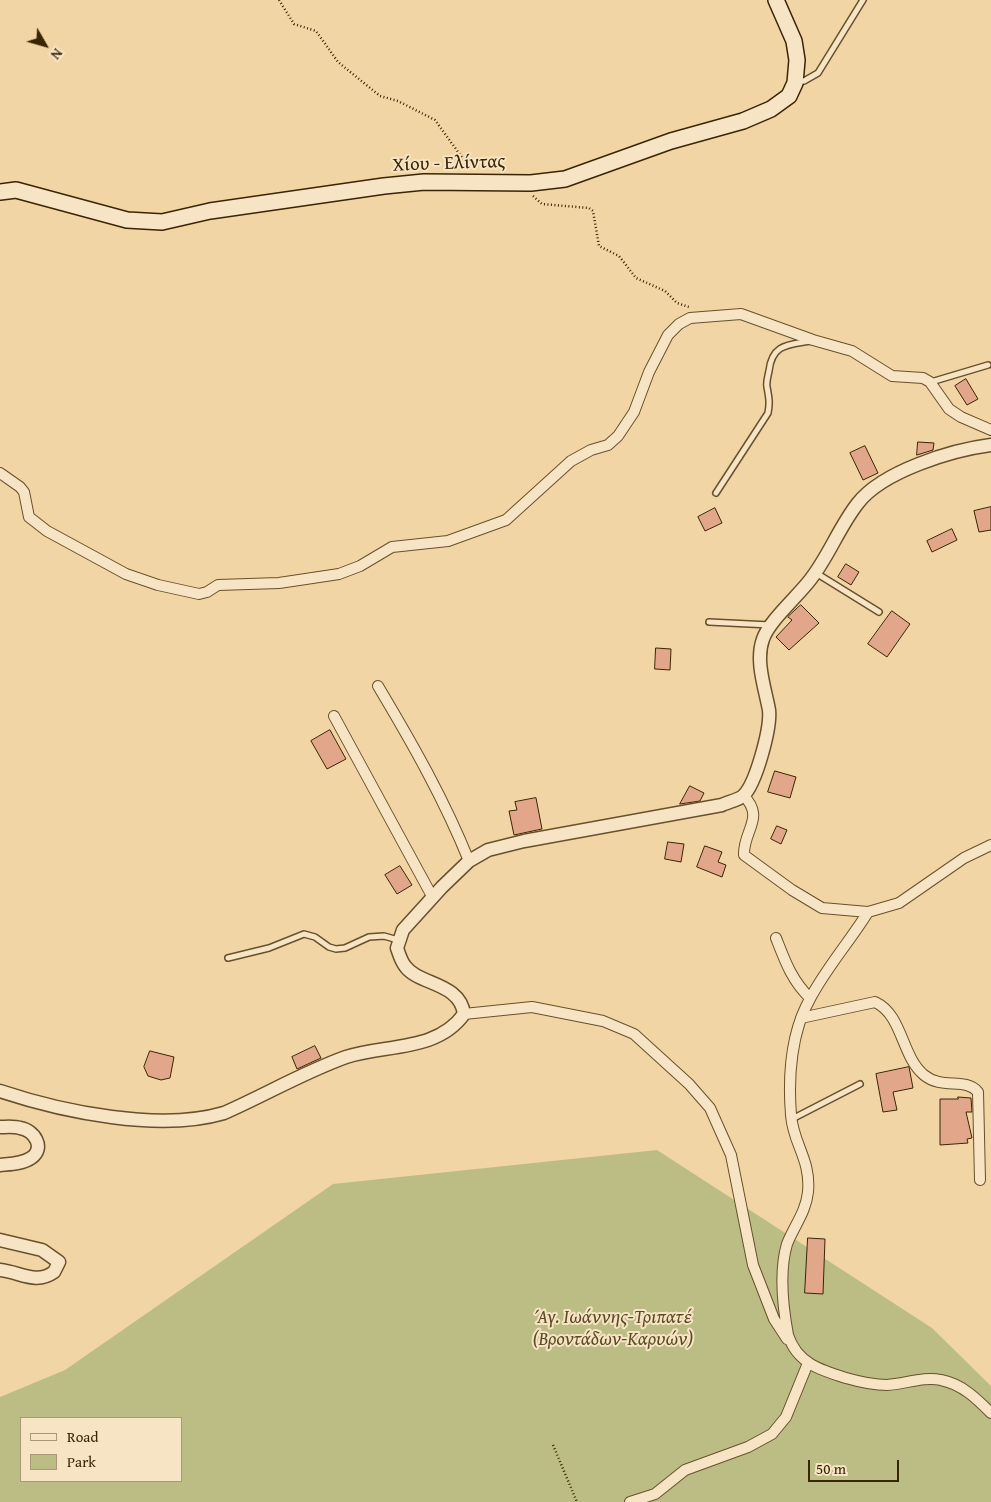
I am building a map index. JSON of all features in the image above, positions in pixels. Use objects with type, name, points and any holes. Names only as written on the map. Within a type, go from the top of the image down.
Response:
[{"type":"main road","points":[[776,0],[794,41],[797,60],[795,83]]},
{"type":"main road","name":"Χίου - Ελίντας","points":[[0,192],[16,190],[127,220],[162,222],[210,212],[384,186],[424,182],[548,181],[583,174],[671,141],[743,121],[785,100],[795,83]]},
{"type":"street","points":[[0,473],[24,492],[29,517],[40,526],[126,574],[158,585],[190,593],[203,594],[218,585],[279,583],[339,574],[360,566],[392,547],[448,541],[506,520],[571,460],[613,441],[634,412],[653,364],[668,334],[679,324],[690,318],[740,314],[757,318],[813,340],[852,351],[892,376],[923,378],[930,382],[950,409],[961,417],[991,430]]},
{"type":"street","points":[[464,1014],[462,1004],[450,992],[406,968],[397,948],[398,940],[403,930],[469,861],[488,850],[504,845],[722,805],[743,796],[759,761],[768,728],[769,712],[760,655],[763,638],[771,625],[816,573],[858,503],[875,487],[888,479],[925,463],[960,451],[991,445]]},
{"type":"street","points":[[378,686],[424,764],[451,816],[469,861]]},
{"type":"street","points":[[334,716],[433,898]]},
{"type":"street","points":[[743,796],[751,803],[754,811],[744,851],[748,859],[822,908],[868,912],[898,903],[964,858],[991,845]]},
{"type":"street","points":[[791,1344],[786,1326],[784,1258],[793,1231],[806,1206],[808,1180],[806,1160],[791,1119],[793,1056],[801,1018],[810,998],[868,912]]},
{"type":"street","points":[[776,938],[789,972],[798,987],[810,998]]},
{"type":"street","points":[[801,1018],[874,1002],[888,1012],[912,1060],[924,1075],[934,1081],[952,1086],[966,1084],[975,1088],[978,1092],[980,1180]]},
{"type":"street","points":[[0,1091],[54,1108],[110,1117],[176,1120],[207,1118],[250,1101],[347,1057],[390,1046],[420,1043],[434,1038],[448,1032],[464,1014],[532,1007],[603,1021],[634,1034],[689,1084],[710,1108],[731,1155],[753,1265],[774,1319],[791,1344],[808,1363],[826,1372],[874,1385],[930,1379],[948,1382],[970,1393],[991,1413]]},
{"type":"street","points":[[0,1127],[20,1128],[30,1132],[38,1144],[38,1150],[30,1159],[0,1165]]},
{"type":"street","points":[[0,1240],[42,1250],[59,1262],[54,1272],[42,1278],[34,1279],[0,1270]]},
{"type":"street","points":[[630,1502],[655,1494],[685,1470],[748,1447],[772,1434],[786,1417],[808,1363]]},
{"type":"lane","points":[[795,83],[812,78],[818,72],[863,0]]},
{"type":"lane","points":[[716,493],[768,413],[771,401],[767,386],[769,366],[774,352],[782,347],[813,340]]},
{"type":"lane","points":[[930,382],[988,364]]},
{"type":"lane","points":[[816,573],[879,612]]},
{"type":"lane","points":[[709,622],[771,625]]},
{"type":"lane","points":[[228,958],[268,948],[304,934],[315,937],[329,947],[336,949],[345,948],[369,937],[384,936],[398,940]]},
{"type":"lane","points":[[791,1119],[860,1084]]},
{"type":"path","points":[[278,0],[294,24],[316,31],[338,62],[374,92],[380,96],[398,101],[435,120],[479,182]]},
{"type":"path","points":[[516,182],[542,204],[589,208],[593,211],[600,246],[619,256],[631,274],[665,291],[676,303],[696,309],[709,317]]},
{"type":"path","points":[[553,1445],[577,1502]]},
{"type":"green space","name":"Άγ. Ιωάννης-Τριπατέ (Βροντάδων-Καρυών)","points":[[657,1150],[932,1328],[991,1386],[991,1502],[0,1502],[0,1397],[65,1370],[333,1184]]},
{"type":"building","points":[[966,379],[978,399],[967,405],[955,386]]},
{"type":"building","points":[[918,442],[934,443],[933,450],[917,455]]},
{"type":"building","points":[[865,446],[878,473],[863,480],[850,453]]},
{"type":"building","points":[[991,507],[991,530],[979,532],[974,511]]},
{"type":"building","points":[[715,508],[722,523],[705,531],[698,517]]},
{"type":"building","points":[[952,529],[957,540],[932,552],[927,541]]},
{"type":"building","points":[[846,564],[859,572],[851,585],[838,577]]},
{"type":"building","points":[[801,605],[819,623],[789,650],[776,637],[792,620],[788,617]]},
{"type":"building","points":[[892,611],[910,624],[887,657],[868,644]]},
{"type":"building","points":[[656,648],[671,649],[670,670],[655,669]]},
{"type":"building","points":[[330,730],[346,759],[327,769],[311,741]]},
{"type":"building","points":[[775,771],[796,777],[790,798],[768,792]]},
{"type":"building","points":[[690,786],[704,793],[700,801],[680,804]]},
{"type":"building","points":[[536,798],[542,829],[514,835],[509,811],[517,810],[515,802]]},
{"type":"building","points":[[777,826],[787,830],[781,844],[771,839]]},
{"type":"building","points":[[668,842],[684,844],[681,862],[665,859]]},
{"type":"building","points":[[705,846],[722,852],[718,862],[726,865],[722,877],[697,867]]},
{"type":"building","points":[[400,866],[412,885],[397,894],[385,875]]},
{"type":"building","points":[[315,1046],[321,1058],[297,1069],[292,1057]]},
{"type":"building","points":[[150,1051],[174,1057],[170,1078],[161,1080],[148,1076],[144,1067]]},
{"type":"building","points":[[909,1067],[913,1088],[893,1092],[897,1110],[883,1112],[876,1074]]},
{"type":"building","points":[[958,1097],[971,1098],[972,1112],[966,1112],[972,1138],[967,1139],[968,1143],[940,1145],[940,1099],[958,1099]]},
{"type":"building","points":[[808,1238],[825,1239],[823,1294],[805,1293]]}]
